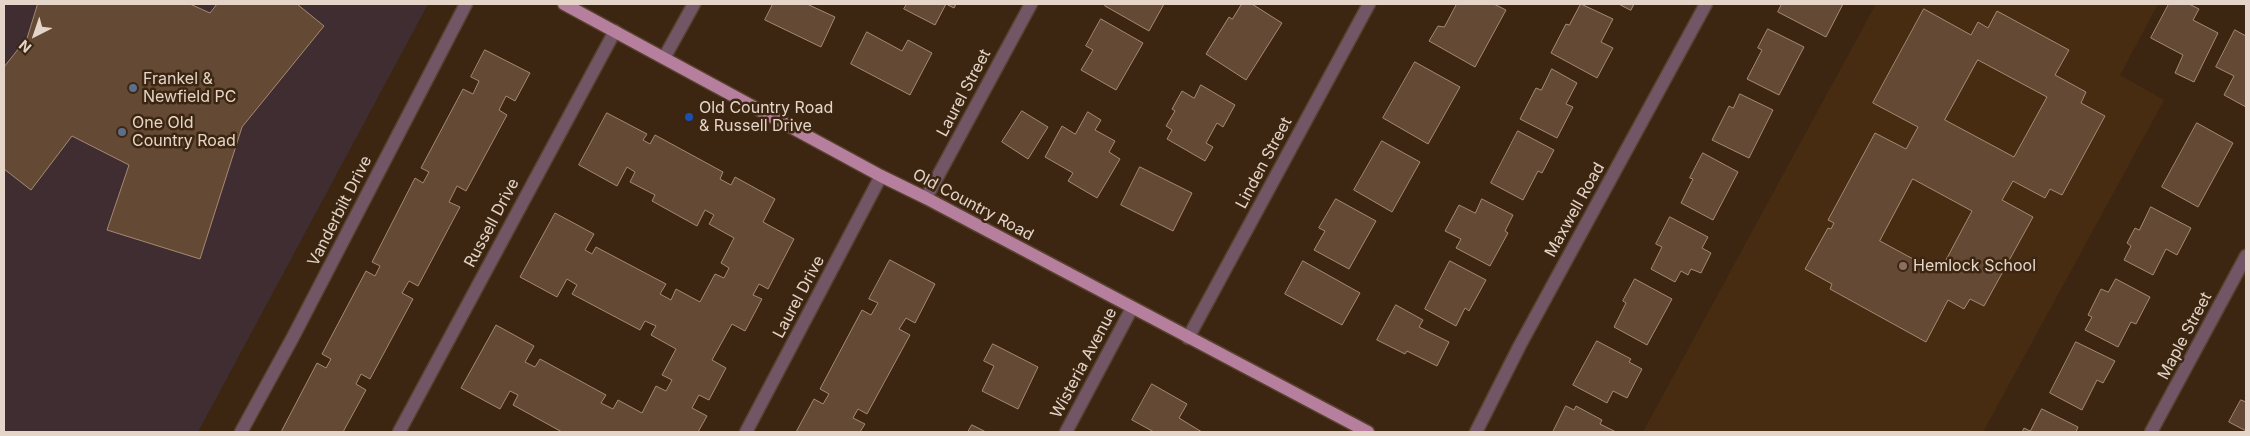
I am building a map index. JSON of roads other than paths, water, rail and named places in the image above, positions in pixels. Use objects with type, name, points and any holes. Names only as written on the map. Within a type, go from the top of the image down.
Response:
[{"type":"main road","name":"Old Country Road","points":[[564,4],[881,176],[1368,432]]},
{"type":"street","name":"Vanderbilt Drive","points":[[241,432],[293,337],[466,4]]},
{"type":"street","points":[[664,58],[694,4]]},
{"type":"street","name":"Laurel Street","points":[[926,198],[1031,4]]},
{"type":"street","name":"Linden Street","points":[[1188,338],[1369,4]]},
{"type":"street","name":"Maxwell Road","points":[[1476,432],[1520,344],[1706,4]]},
{"type":"street","name":"Russell Drive","points":[[399,432],[615,31]]},
{"type":"street","name":"Laurel Drive","points":[[746,432],[881,176]]},
{"type":"street","name":"Maple Street","points":[[2151,432],[2246,256]]},
{"type":"street","name":"Wisteria Avenue","points":[[1066,432],[1132,308]]},
{"type":"place","name":"Frankel & Newfield PC","points":[[133,88]]},
{"type":"place","name":"Old Country Road & Russell Drive","points":[[689,117]]},
{"type":"place","name":"One Old Country Road","points":[[122,132]]},
{"type":"place","name":"Hemlock School","points":[[1903,266]]}]
